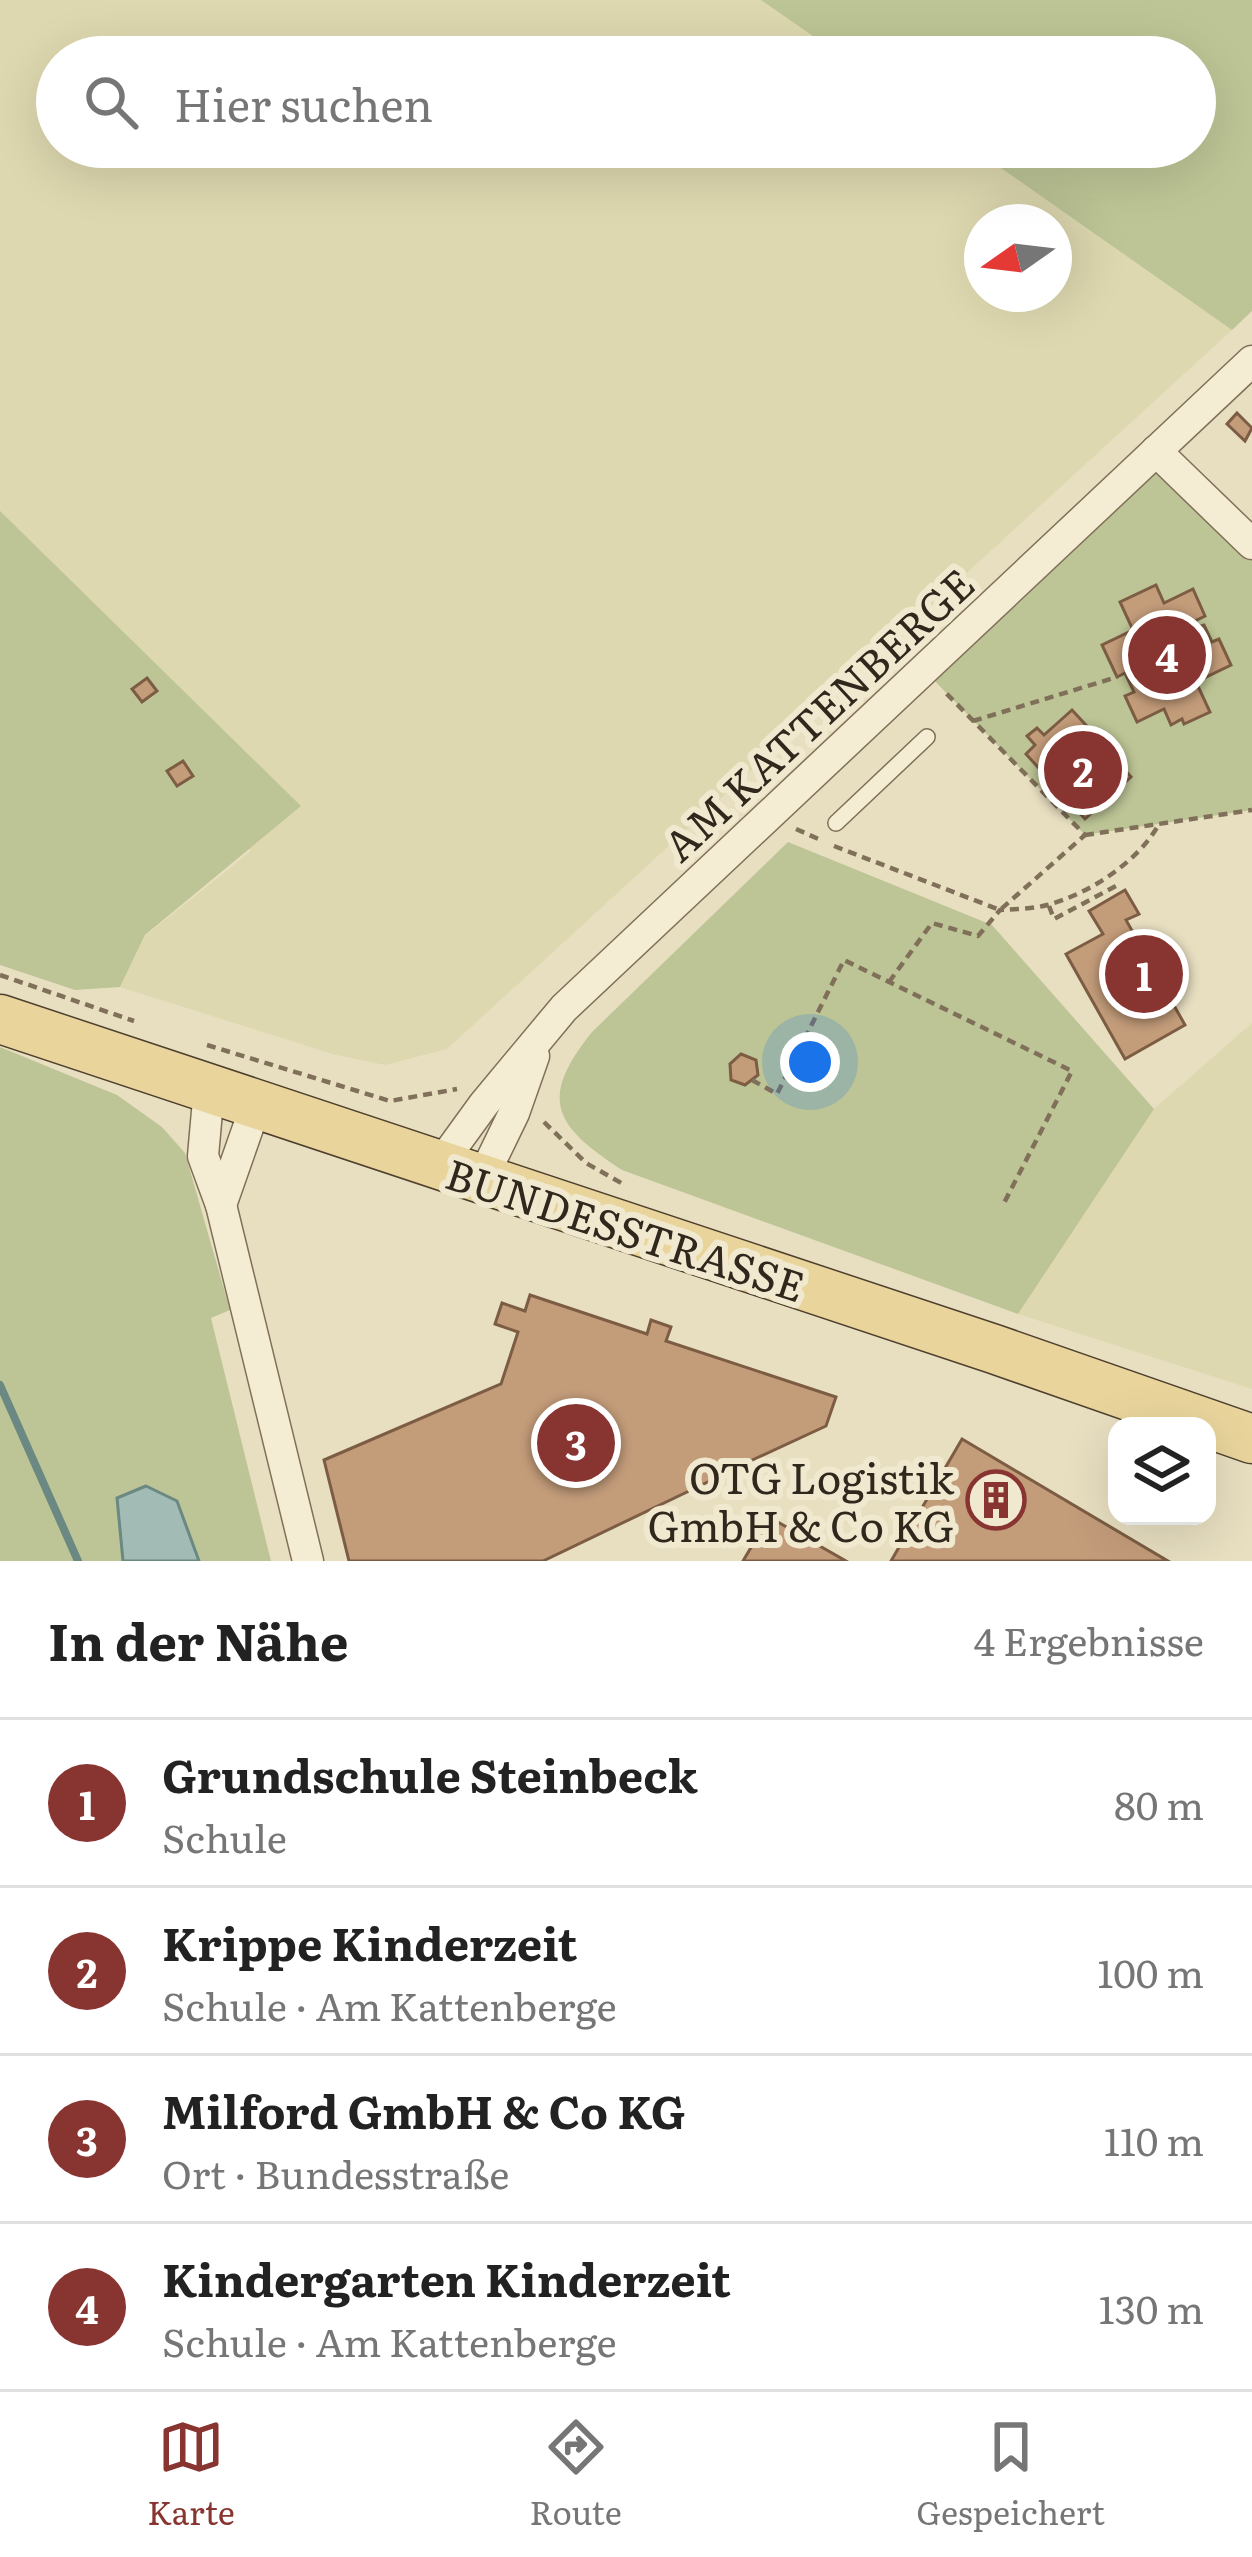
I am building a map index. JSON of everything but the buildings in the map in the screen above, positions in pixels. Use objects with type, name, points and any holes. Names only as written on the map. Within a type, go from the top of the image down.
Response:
[{"type":"main road","name":"BUNDESSTRASSE","points":[[0,1019],[1252,1439]]},
{"type":"street","name":"AM KATTENBERGE","points":[[460,1174],[484,1104],[564,1009],[1252,361]]},
{"type":"street","points":[[1156,452],[1252,544]]},
{"type":"street","name":"AM KATTENBERGE","points":[[460,1174],[514,1113],[540,1039]]},
{"type":"street","points":[[209,1088],[203,1156],[221,1205],[308,1561]]},
{"type":"street","points":[[221,1205],[256,1105]]},
{"type":"lane","points":[[836,823],[927,737]]},
{"type":"path","points":[[923,670],[1085,835]]},
{"type":"path","points":[[973,721],[1117,677]]},
{"type":"path","points":[[783,802],[797,831],[1000,910],[1048,905],[1124,868],[1147,846],[1159,824]]},
{"type":"path","points":[[889,982],[932,922],[978,936],[1000,910],[1085,835],[1252,810]]},
{"type":"path","points":[[1048,905],[1054,919],[1118,890],[1110,875]]},
{"type":"path","points":[[752,1080],[777,1094],[844,960],[1072,1071],[1004,1205]]},
{"type":"path","points":[[0,975],[150,1027]]},
{"type":"path","points":[[188,1039],[390,1101],[464,1088],[484,1104]]},
{"type":"shaded area","points":[[0,0],[761,0],[813,36],[36,36],[36,168],[1001,168],[1052,204],[964,204],[964,312],[1072,312],[1072,218],[1232,330],[447,1049],[385,1065],[336,1055],[120,987],[145,936],[251,851],[0,515]]},
{"type":"shaded area","points":[[1252,1023],[1252,1389],[1018,1314],[1154,1109]]},
{"type":"green space","points":[[761,0],[1252,0],[1252,311],[1232,330],[1072,218],[1072,204],[1052,204],[1001,168],[1216,168],[1216,36],[813,36]]},
{"type":"green space","points":[[1156,451],[1252,544],[1252,810],[1085,835],[924,670]]},
{"type":"green space","points":[[0,511],[301,806],[145,935],[120,987],[75,990],[0,965]]},
{"type":"green space","points":[[788,842],[992,925],[1154,1109],[1018,1314],[622,1170],[568,1125],[561,1110],[564,1076],[592,1032]]},
{"type":"green space","points":[[0,1047],[117,1095],[162,1127],[185,1153],[230,1310],[211,1318],[271,1561],[0,1561]]},
{"type":"water","points":[[146,1486],[177,1501],[199,1561],[123,1561],[117,1498]]},
{"type":"waterway","points":[[0,1385],[78,1561]]},
{"type":"place","name":"Kindergarten Kinderzeit","points":[[1167,655]]},
{"type":"place","name":"Krippe Kinderzeit","points":[[1083,770]]},
{"type":"place","name":"Grundschule Steinbeck","points":[[1144,974]]},
{"type":"place","name":"Milford GmbH & Co KG","points":[[576,1443]]},
{"type":"place","name":"OTG Logistik GmbH & Co KG","points":[[996,1500]]}]
